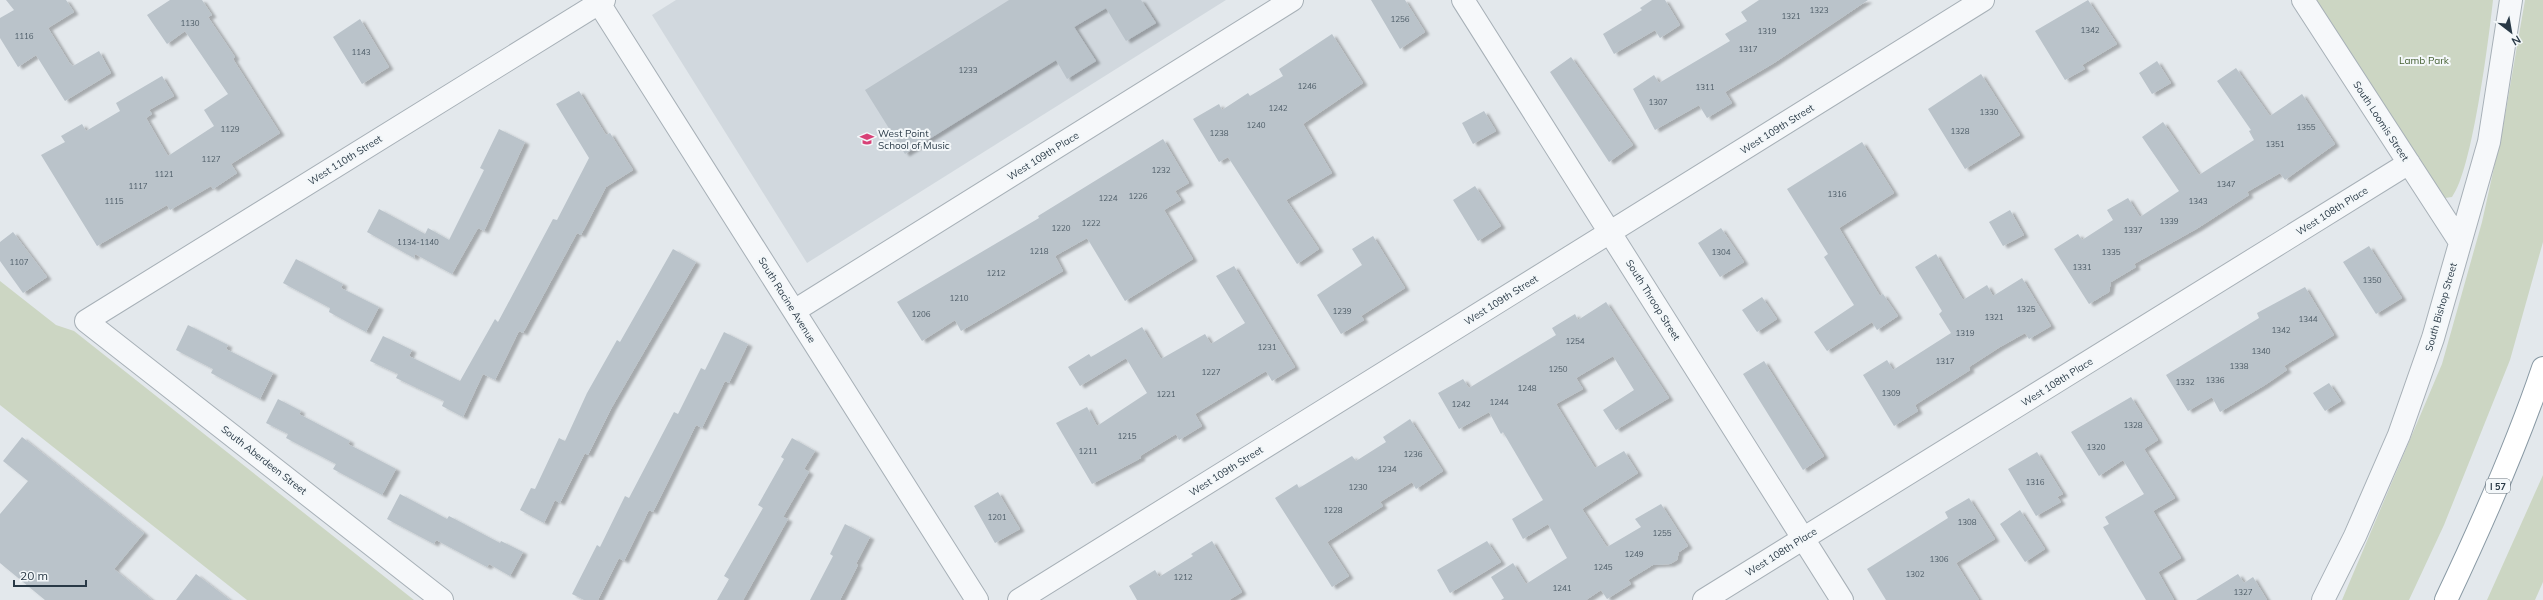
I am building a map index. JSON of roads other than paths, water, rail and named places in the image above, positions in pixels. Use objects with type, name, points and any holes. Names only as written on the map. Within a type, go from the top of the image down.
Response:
[{"type":"highway","name":"I 57","points":[[2446,600],[2485,518],[2530,408],[2543,368]]},
{"type":"street","name":"West 109th Place","points":[[794,311],[1292,0]]},
{"type":"street","name":"South Throop Street","points":[[1463,0],[1842,600]]},
{"type":"street","name":"West 109th Street","points":[[1019,600],[1984,0]]},
{"type":"street","name":"South Loomis Street","points":[[2303,0],[2460,242]]},
{"type":"street","name":"South Bishop Street","points":[[2323,600],[2355,536],[2399,435],[2433,338],[2489,142],[2511,0]]},
{"type":"street","name":"South Racine Avenue","points":[[600,1],[977,600]]},
{"type":"street","name":"West 110th Street","points":[[86,321],[600,1]]},
{"type":"street","name":"West 108th Place","points":[[1704,600],[2409,163]]},
{"type":"street","name":"South Aberdeen Street","points":[[86,321],[442,600]]},
{"type":"place","name":"West Point School of Music","points":[[867,139]]},
{"type":"park label","name":"Lamb Park","points":[[2424,60]]}]
